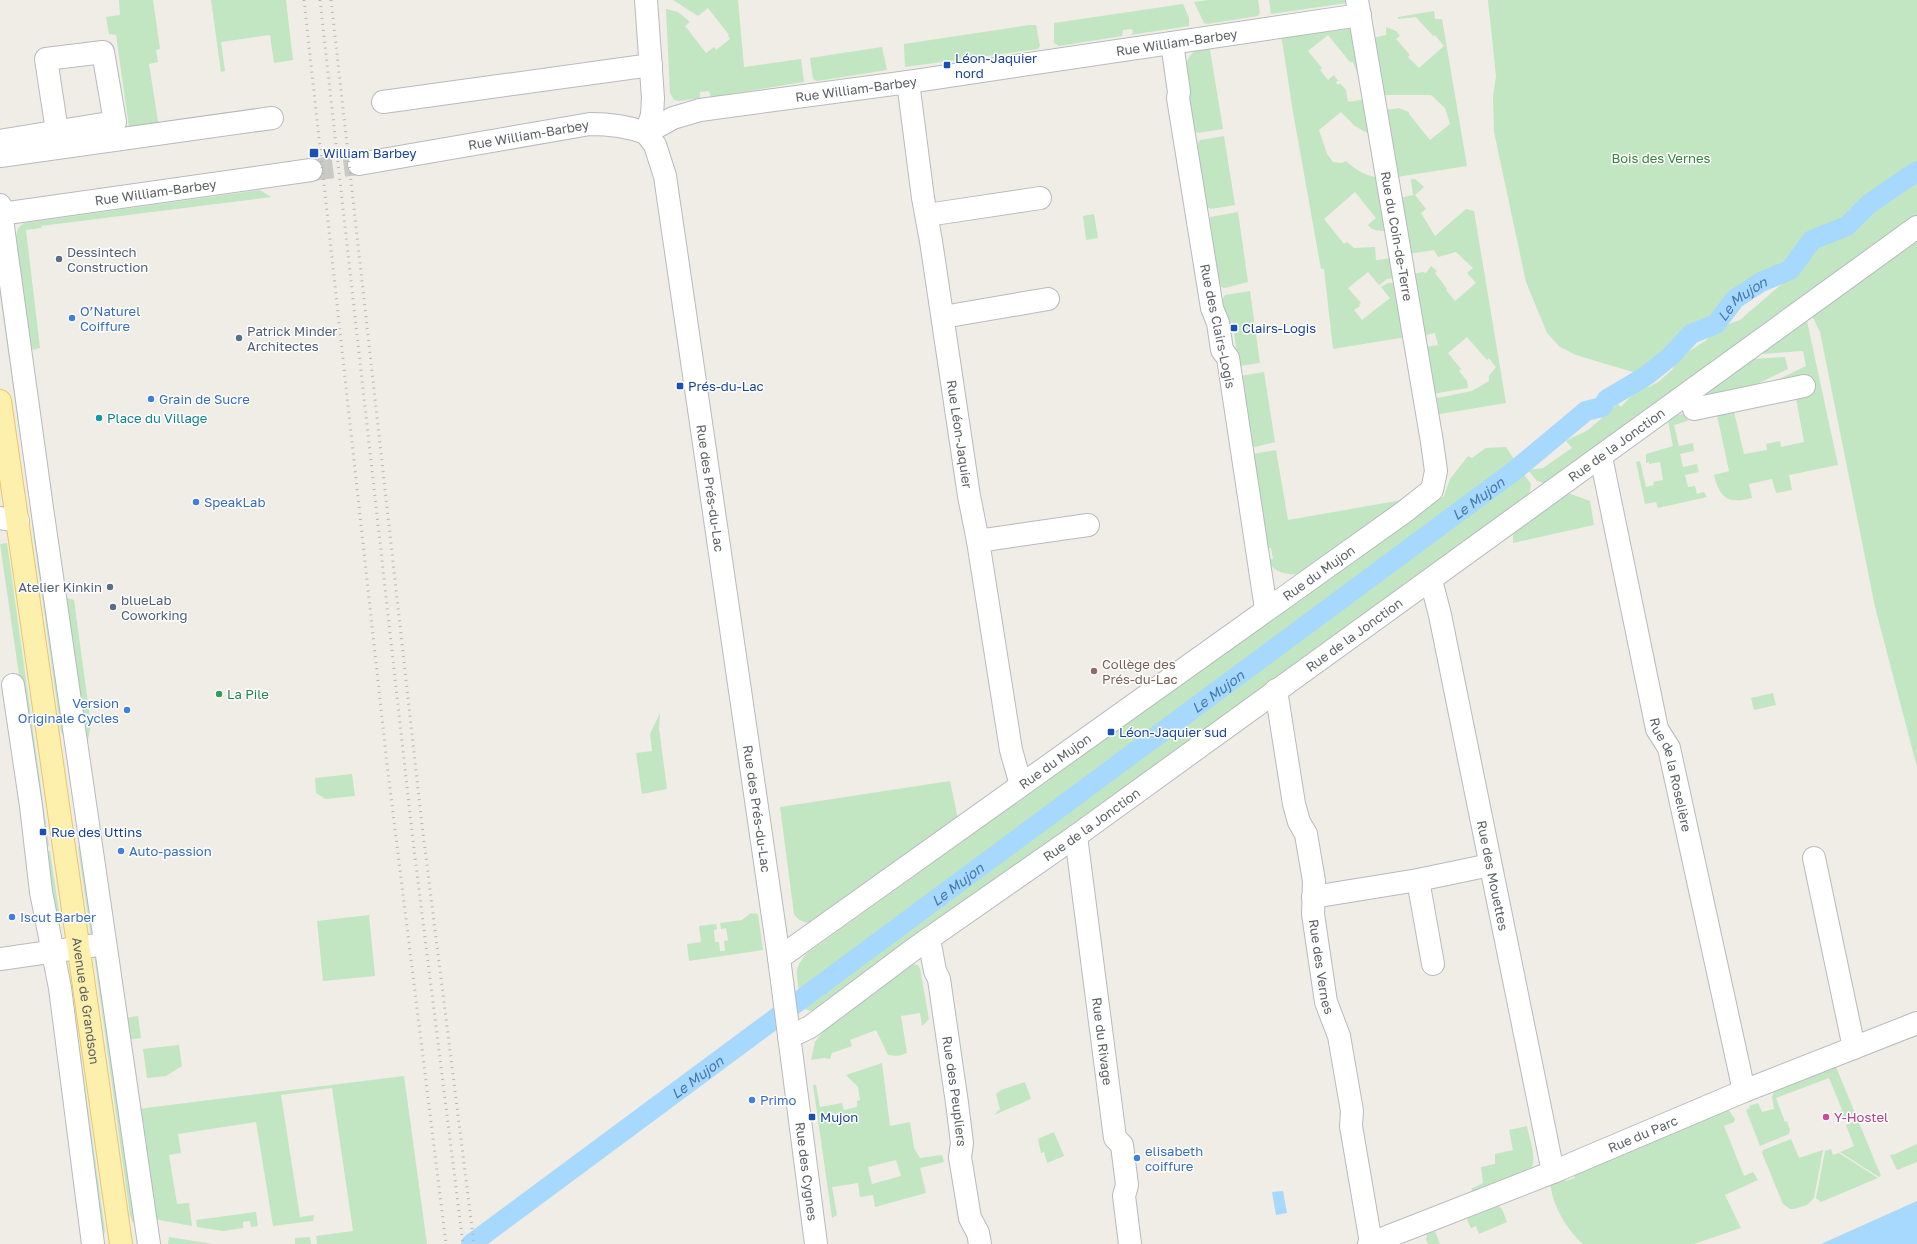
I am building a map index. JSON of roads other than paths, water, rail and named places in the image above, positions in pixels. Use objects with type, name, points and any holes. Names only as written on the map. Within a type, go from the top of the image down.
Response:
[{"type":"main road","name":"Avenue de Grandson","points":[[0,401],[9,519],[79,948],[120,1238]]},
{"type":"street","points":[[646,0],[651,65],[652,115],[646,133]]},
{"type":"street","name":"Rue William-Barbey","points":[[359,164],[590,124],[624,126],[646,133],[673,118],[700,110],[908,82],[1172,43],[1358,8]]},
{"type":"street","name":"Rue du Coin-de-Terre","points":[[1358,8],[1436,471]]},
{"type":"street","name":"Rue des Clairs-Logis","points":[[1172,43],[1179,92],[1178,98],[1198,224],[1212,308],[1218,323],[1222,350],[1228,358],[1266,609]]},
{"type":"street","points":[[383,102],[651,65]]},
{"type":"street","name":"Rue Léon-Jaquier","points":[[908,82],[913,130],[943,316],[969,496],[978,541],[1011,750],[1021,785]]},
{"type":"street","points":[[0,156],[272,118]]},
{"type":"street","points":[[0,141],[57,131]]},
{"type":"street","name":"Rue des Prés-du-Lac","points":[[646,133],[655,145],[665,176],[782,979]]},
{"type":"street","name":"Rue William-Barbey","points":[[0,211],[311,170]]},
{"type":"street","points":[[927,215],[1040,198]]},
{"type":"street","points":[[0,211],[42,515],[148,1235]]},
{"type":"street","name":"Rue de la Jonction","points":[[788,1034],[810,1027],[929,939],[1076,836],[1917,228]]},
{"type":"street","points":[[943,316],[1048,299]]},
{"type":"street","points":[[1694,409],[1804,386]]},
{"type":"street","name":"Rue de la Roselière","points":[[1601,457],[1657,729],[1669,748],[1744,1091]]},
{"type":"street","name":"Rue du Mujon","points":[[779,958],[1426,496],[1432,490],[1436,471]]},
{"type":"street","points":[[978,541],[1088,525]]},
{"type":"street","name":"Rue des Mouettes","points":[[1431,580],[1440,615],[1553,1172]]},
{"type":"street","points":[[13,685],[31,806],[41,892],[60,988],[94,1244],[120,1238],[141,1228],[148,1235]]},
{"type":"street","name":"Rue des Vernes","points":[[1276,690],[1294,804],[1299,822],[1306,834],[1314,881],[1313,914],[1326,1002],[1339,1036],[1352,1111],[1351,1126],[1370,1244]]},
{"type":"street","name":"Rue du Rivage","points":[[1076,836],[1115,1138],[1122,1145],[1127,1185],[1124,1196],[1130,1244]]},
{"type":"street","points":[[1814,858],[1854,1048]]},
{"type":"street","points":[[1313,897],[1418,880],[1490,866]]},
{"type":"street","points":[[1418,880],[1433,964]]},
{"type":"street","name":"Rue des Peupliers","points":[[929,939],[935,971],[939,979],[962,1143],[960,1157],[970,1218],[978,1233],[980,1244]]},
{"type":"street","points":[[0,959],[105,944]]},
{"type":"street","name":"Rue des Cygnes","points":[[782,979],[816,1244]]},
{"type":"street","name":"Rue du Parc","points":[[1370,1244],[1553,1172],[1744,1091],[1917,1023]]},
{"type":"water","points":[[1283,1191],[1287,1213],[1276,1215],[1272,1192]]},
{"type":"water","points":[[1917,1201],[1917,1244],[1821,1244]]},
{"type":"waterway","name":"Le Mujon","points":[[471,1244],[1514,471],[1586,411],[1602,407],[1607,399],[1646,376],[1671,356],[1691,334],[1716,324],[1735,299],[1761,282],[1790,270],[1812,240],[1847,226],[1869,204],[1917,171]]},
{"type":"tunnel","points":[[311,170],[359,164]]},
{"type":"railway","points":[[304,0],[387,764],[446,1244]]},
{"type":"railway","points":[[320,0],[413,841],[463,1244]]},
{"type":"railway","points":[[331,0],[422,825],[474,1244]]},
{"type":"place","name":"Léon-Jaquier nord","points":[[947,65]]},
{"type":"place","name":"William Barbey","points":[[314,153]]},
{"type":"place","name":"Dessintech Construction","points":[[59,259]]},
{"type":"place","name":"O’Naturel Coiffure","points":[[72,318]]},
{"type":"place","name":"Clairs-Logis","points":[[1234,328]]},
{"type":"place","name":"Patrick Minder Architectes","points":[[239,338]]},
{"type":"place","name":"Prés-du-Lac","points":[[680,386]]},
{"type":"place","name":"Grain de Sucre","points":[[151,399]]},
{"type":"place","name":"Place du Village","points":[[99,418]]},
{"type":"place","name":"SpeakLab","points":[[196,502]]},
{"type":"place","name":"Atelier Kinkin","points":[[110,587]]},
{"type":"place","name":"blueLab Coworking","points":[[113,607]]},
{"type":"place","name":"Collège des Prés-du-Lac","points":[[1094,671]]},
{"type":"place","name":"La Pile","points":[[219,694]]},
{"type":"place","name":"Version Originale Cycles","points":[[127,710]]},
{"type":"place","name":"Léon-Jaquier sud","points":[[1111,732]]},
{"type":"place","name":"Rue des Uttins","points":[[43,832]]},
{"type":"place","name":"Auto-passion","points":[[121,851]]},
{"type":"place","name":"Iscut Barber","points":[[12,917]]},
{"type":"place","name":"Primo","points":[[752,1100]]},
{"type":"place","name":"Mujon","points":[[812,1117]]},
{"type":"place","name":"Y-Hostel","points":[[1826,1117]]},
{"type":"place","name":"elisabeth coiffure","points":[[1137,1158]]},
{"type":"park label","name":"Bois des Vernes","points":[[1661,158]]}]
